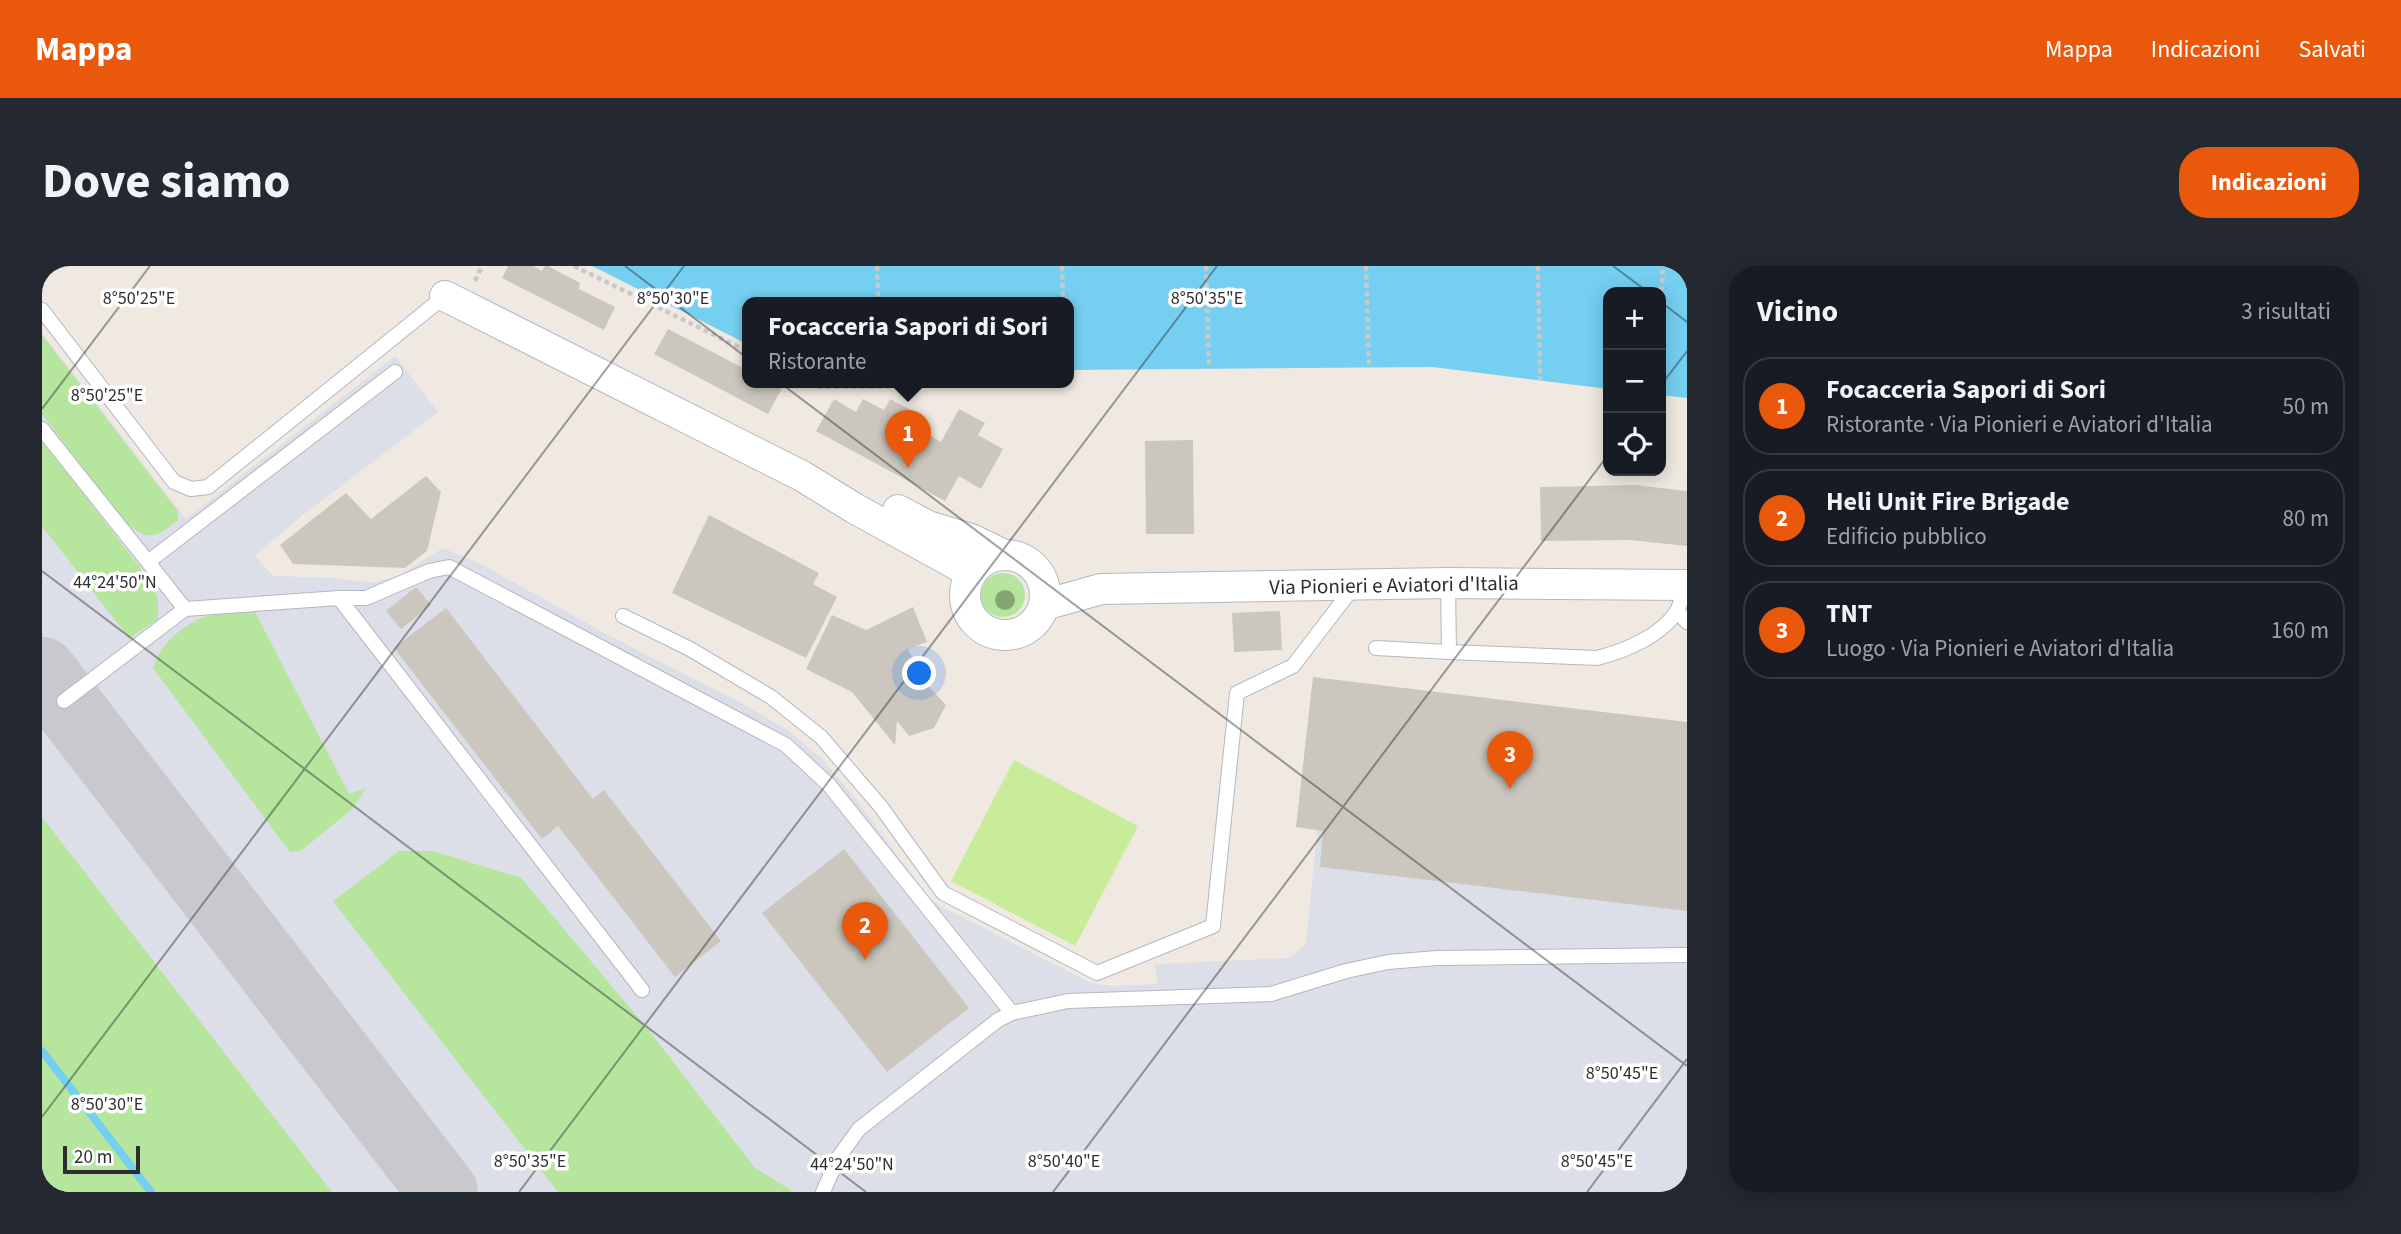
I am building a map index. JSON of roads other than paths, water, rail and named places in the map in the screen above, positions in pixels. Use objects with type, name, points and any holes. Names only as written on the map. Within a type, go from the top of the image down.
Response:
[{"type":"street","points":[[444,296],[802,476],[867,505],[969,582]]},
{"type":"street","name":"Via Pionieri e Aviatori d'Italia","points":[[867,505],[1024,560],[1039,575],[1101,589]]},
{"type":"street","points":[[1004,555],[986,561],[969,582],[969,611],[986,630],[999,634],[1018,633],[1039,617],[1044,604],[1044,589],[1039,575]]},
{"type":"street","name":"Via Pionieri e Aviatori d'Italia","points":[[1044,604],[1101,589],[1448,583],[1684,600]]},
{"type":"lane","points":[[42,310],[174,482],[191,489],[208,487],[444,296]]},
{"type":"lane","points":[[148,562],[395,372]]},
{"type":"lane","points":[[42,429],[185,609]]},
{"type":"lane","points":[[64,701],[185,609],[366,598],[429,571],[449,567],[786,745],[829,785],[1012,1013]]},
{"type":"lane","points":[[1448,583],[1449,652]]},
{"type":"lane","points":[[623,616],[690,649],[771,697],[821,737],[881,807],[943,893],[1097,973],[1213,926],[1237,693],[1293,666],[1355,584]]},
{"type":"lane","points":[[339,598],[642,990]]},
{"type":"lane","points":[[1376,648],[1597,658],[1618,653],[1647,638],[1684,600]]},
{"type":"lane","points":[[823,1192],[838,1158],[859,1129],[998,1020],[1012,1013],[1068,1001],[1271,994],[1346,971],[1388,962],[1437,958],[1687,955]]},
{"type":"water","points":[[592,266],[1687,266],[1687,398],[1666,396],[1666,287],[1603,287],[1603,388],[1433,367],[1074,370],[1074,297],[742,297],[742,341]]},
{"type":"waterway","points":[[42,1051],[151,1192]]},
{"type":"place","name":"Focacceria Sapori di Sori","points":[[908,468]]},
{"type":"place","name":"TNT","points":[[1510,789]]},
{"type":"place","name":"Heli Unit Fire Brigade","points":[[865,960]]}]
